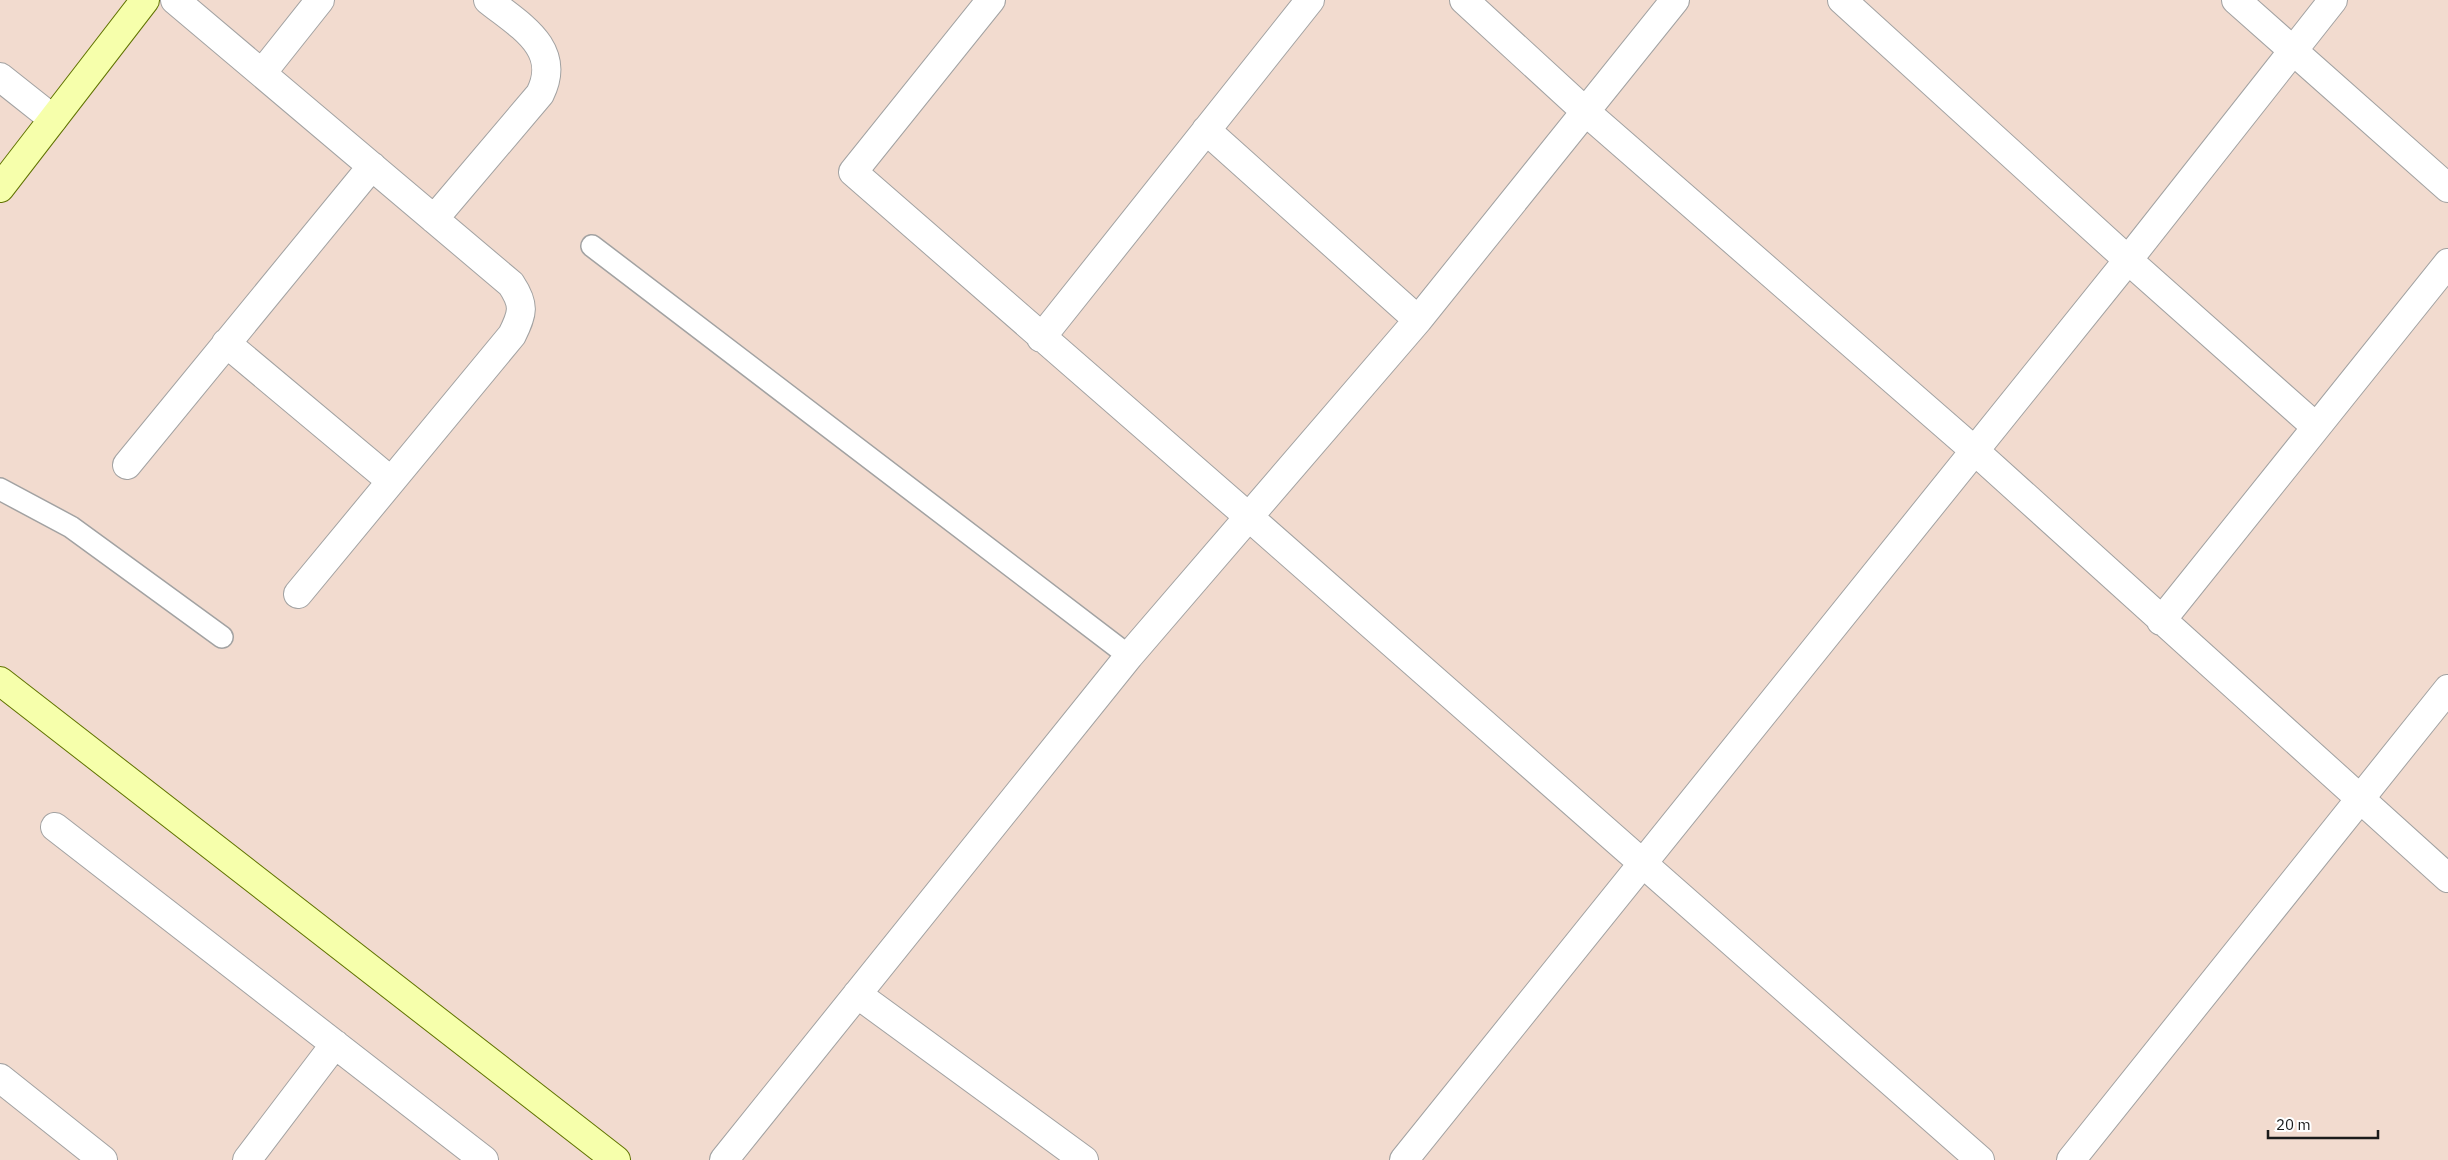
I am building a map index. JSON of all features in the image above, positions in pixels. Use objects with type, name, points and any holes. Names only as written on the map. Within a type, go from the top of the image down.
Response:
[{"type":"street","points":[[0,188],[146,0]]},
{"type":"street","points":[[175,0],[511,284],[519,296],[522,306],[519,320],[512,335],[298,594]]},
{"type":"street","points":[[262,73],[320,0]]},
{"type":"street","points":[[434,218],[540,94],[546,82],[548,66],[544,52],[533,37],[488,0]]},
{"type":"street","points":[[991,0],[853,172],[1250,518],[1641,864],[1980,1160]]},
{"type":"street","points":[[1042,338],[1310,0]]},
{"type":"street","points":[[1464,0],[1586,112],[1975,450],[2161,621],[2448,878]]},
{"type":"street","points":[[724,1160],[1129,656],[1250,518],[1418,320],[1676,0]]},
{"type":"street","points":[[1842,0],[2128,260],[2316,427]]},
{"type":"street","points":[[2236,0],[2448,188]]},
{"type":"street","points":[[1404,1160],[2128,260],[2333,0]]},
{"type":"street","points":[[0,77],[53,119]]},
{"type":"street","points":[[1206,130],[1418,320]]},
{"type":"street","points":[[127,465],[372,166]]},
{"type":"street","points":[[2161,621],[2448,263]]},
{"type":"street","points":[[226,343],[392,481]]},
{"type":"street","points":[[0,681],[616,1160]]},
{"type":"street","points":[[2070,1160],[2448,688]]},
{"type":"street","points":[[55,826],[484,1160]]},
{"type":"street","points":[[857,994],[1084,1160]]},
{"type":"street","points":[[247,1160],[335,1044]]},
{"type":"street","points":[[0,1078],[104,1160]]},
{"type":"lane","points":[[592,246],[1129,656]]},
{"type":"lane","points":[[0,489],[71,527],[222,637]]},
{"type":"shaded area","points":[[0,0],[2448,0],[2448,1160],[0,1160]]}]
